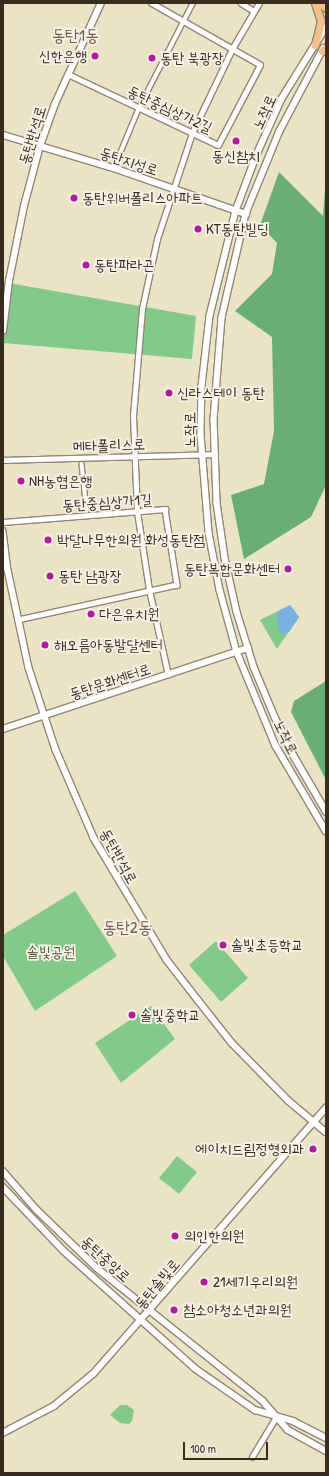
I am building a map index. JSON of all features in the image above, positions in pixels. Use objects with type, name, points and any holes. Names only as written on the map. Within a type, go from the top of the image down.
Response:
[{"type":"main road","points":[[313,47],[321,21],[315,3]]},
{"type":"main road","points":[[320,3],[326,8]]},
{"type":"street","name":"동탄반석로","points":[[3,331],[9,281],[24,206],[40,146],[68,74],[101,3]]},
{"type":"street","name":"동탄중심상가2길","points":[[68,74],[218,145],[260,65],[151,3]]},
{"type":"street","points":[[114,168],[138,108],[193,3]]},
{"type":"street","points":[[241,3],[254,11]]},
{"type":"street","points":[[168,675],[149,590],[137,512],[133,416],[142,309],[157,239],[172,188],[192,132],[232,49],[259,3]]},
{"type":"street","name":"노작로","points":[[326,28],[282,99],[248,176],[236,211],[223,256],[210,316],[205,358],[202,454],[210,540],[226,615],[237,652],[250,687],[288,768],[326,831]]},
{"type":"street","points":[[313,47],[318,50],[323,50]]},
{"type":"street","name":"노작로","points":[[323,50],[291,107],[246,214],[222,318],[217,360],[215,488],[221,539],[237,612],[260,684],[294,756],[326,811]]},
{"type":"street","name":"동탄지성로","points":[[3,135],[114,168],[246,214]]},
{"type":"street","points":[[248,176],[252,182],[259,180]]},
{"type":"street","points":[[223,256],[229,254],[235,259]]},
{"type":"street","name":"메타폴리스로","points":[[3,460],[215,454]]},
{"type":"street","points":[[82,464],[87,511]]},
{"type":"street","points":[[204,488],[210,485],[215,488]]},
{"type":"street","name":"동탄중심상가1길","points":[[3,522],[165,509],[177,585],[18,620]]},
{"type":"street","name":"동탄반석로","points":[[3,531],[18,620],[43,716],[94,838],[167,960],[232,1043],[313,1123],[326,1132]]},
{"type":"street","points":[[226,615],[233,616],[237,612]]},
{"type":"street","name":"동탄문화센터로","points":[[3,729],[248,648]]},
{"type":"street","points":[[250,687],[254,682],[260,684]]},
{"type":"street","name":"동탄솔빛로","points":[[3,1432],[66,1398],[93,1374],[141,1322],[148,1312],[326,1108]]},
{"type":"street","name":"동탄중앙로","points":[[3,1171],[76,1249],[148,1312],[263,1401],[288,1430],[326,1451]]},
{"type":"street","name":"동탄중앙로","points":[[3,1187],[45,1234],[141,1322],[231,1395],[255,1410],[293,1421],[326,1438]]},
{"type":"street","points":[[252,1457],[276,1417]]},
{"type":"green space","points":[[279,172],[323,216],[326,175],[326,485],[311,517],[244,559],[231,495],[264,484],[274,431],[272,337],[235,311],[272,274],[277,243],[260,225]]},
{"type":"green space","points":[[3,282],[196,316],[192,359],[3,343]]},
{"type":"green space","points":[[290,605],[299,617],[277,649],[260,620]]},
{"type":"green space","points":[[326,681],[326,780],[291,712],[294,701]]},
{"type":"green space","name":"솔빛공원","points":[[75,891],[117,956],[35,1011],[3,956],[3,935]]},
{"type":"green space","points":[[216,941],[248,978],[221,1002],[189,965]]},
{"type":"green space","points":[[151,1006],[175,1039],[121,1083],[95,1043]]},
{"type":"green space","points":[[177,1156],[197,1172],[179,1194],[159,1178]]},
{"type":"green space","points":[[120,1405],[127,1405],[134,1410],[132,1421],[129,1424],[120,1423],[110,1415]]},
{"type":"water","points":[[290,605],[299,617],[289,632],[284,634],[279,632],[277,612]]},
{"type":"place","name":"신한은행","points":[[95,56]]},
{"type":"place","name":"동탄 북광장","points":[[152,58]]},
{"type":"place","name":"동신참치","points":[[236,141]]},
{"type":"place","name":"동탄위버폴리스아파트","points":[[74,198]]},
{"type":"place","name":"KT동탄빌딩","points":[[198,229]]},
{"type":"place","name":"동탄파라곤","points":[[86,265]]},
{"type":"place","name":"신라스테이 동탄","points":[[169,393]]},
{"type":"place","name":"NH농협은행","points":[[21,481]]},
{"type":"place","name":"박달나무한의원 화성동탄점","points":[[48,540]]},
{"type":"place","name":"동탄복합문화센터","points":[[288,569]]},
{"type":"place","name":"동탄 남광장","points":[[50,576]]},
{"type":"place","name":"다은유치원","points":[[91,614]]},
{"type":"place","name":"해오름아동발달센터","points":[[45,645]]},
{"type":"place","name":"솔빛초등학교","points":[[223,945]]},
{"type":"place","name":"솔빛중학교","points":[[132,1015]]},
{"type":"place","name":"에이치드림정형외과","points":[[313,1149]]},
{"type":"place","name":"의인한의원","points":[[175,1236]]},
{"type":"place","name":"21세기우리의원","points":[[204,1282]]},
{"type":"place","name":"참소아청소년과의원","points":[[174,1310]]},
{"type":"district","name":"동탄1동","points":[[75,35]]},
{"type":"district","name":"동탄2동","points":[[127,927]]}]
